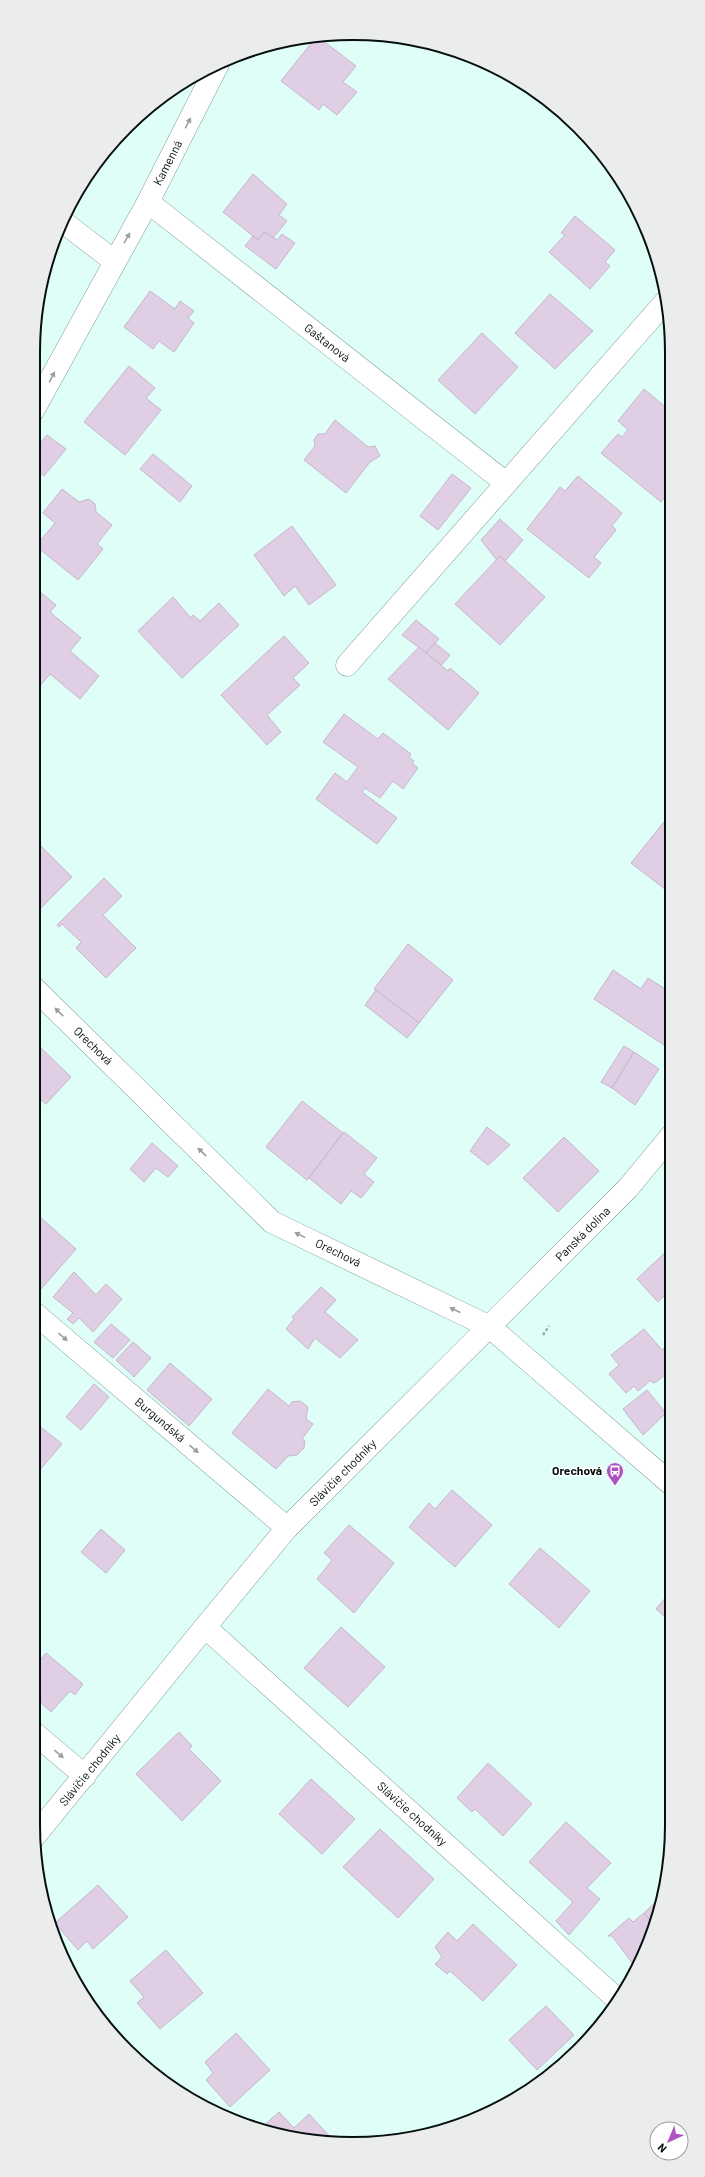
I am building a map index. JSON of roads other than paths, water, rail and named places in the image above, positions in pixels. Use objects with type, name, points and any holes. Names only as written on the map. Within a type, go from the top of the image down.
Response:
[{"type":"street","name":"Kamenná","points":[[40,398],[114,261],[148,202],[214,72]]},
{"type":"street","name":"Gaštanová","points":[[148,202],[506,483]]},
{"type":"street","points":[[67,225],[114,261]]},
{"type":"street","points":[[347,665],[661,306]]},
{"type":"street","name":"Orechová","points":[[40,993],[272,1222],[490,1327],[665,1479]]},
{"type":"street","name":"Panská dolina","points":[[490,1327],[628,1188],[665,1143]]},
{"type":"street","name":"Burgundská","points":[[40,1318],[288,1528]]},
{"type":"street","name":"Slávičie chodníky","points":[[40,1830],[85,1776],[204,1626],[288,1528],[490,1327]]},
{"type":"street","name":"Slávičie chodníky","points":[[204,1626],[613,1996]]},
{"type":"street","points":[[40,1738],[85,1776]]},
{"type":"place","name":"Orechová","points":[[615,1486]]}]
